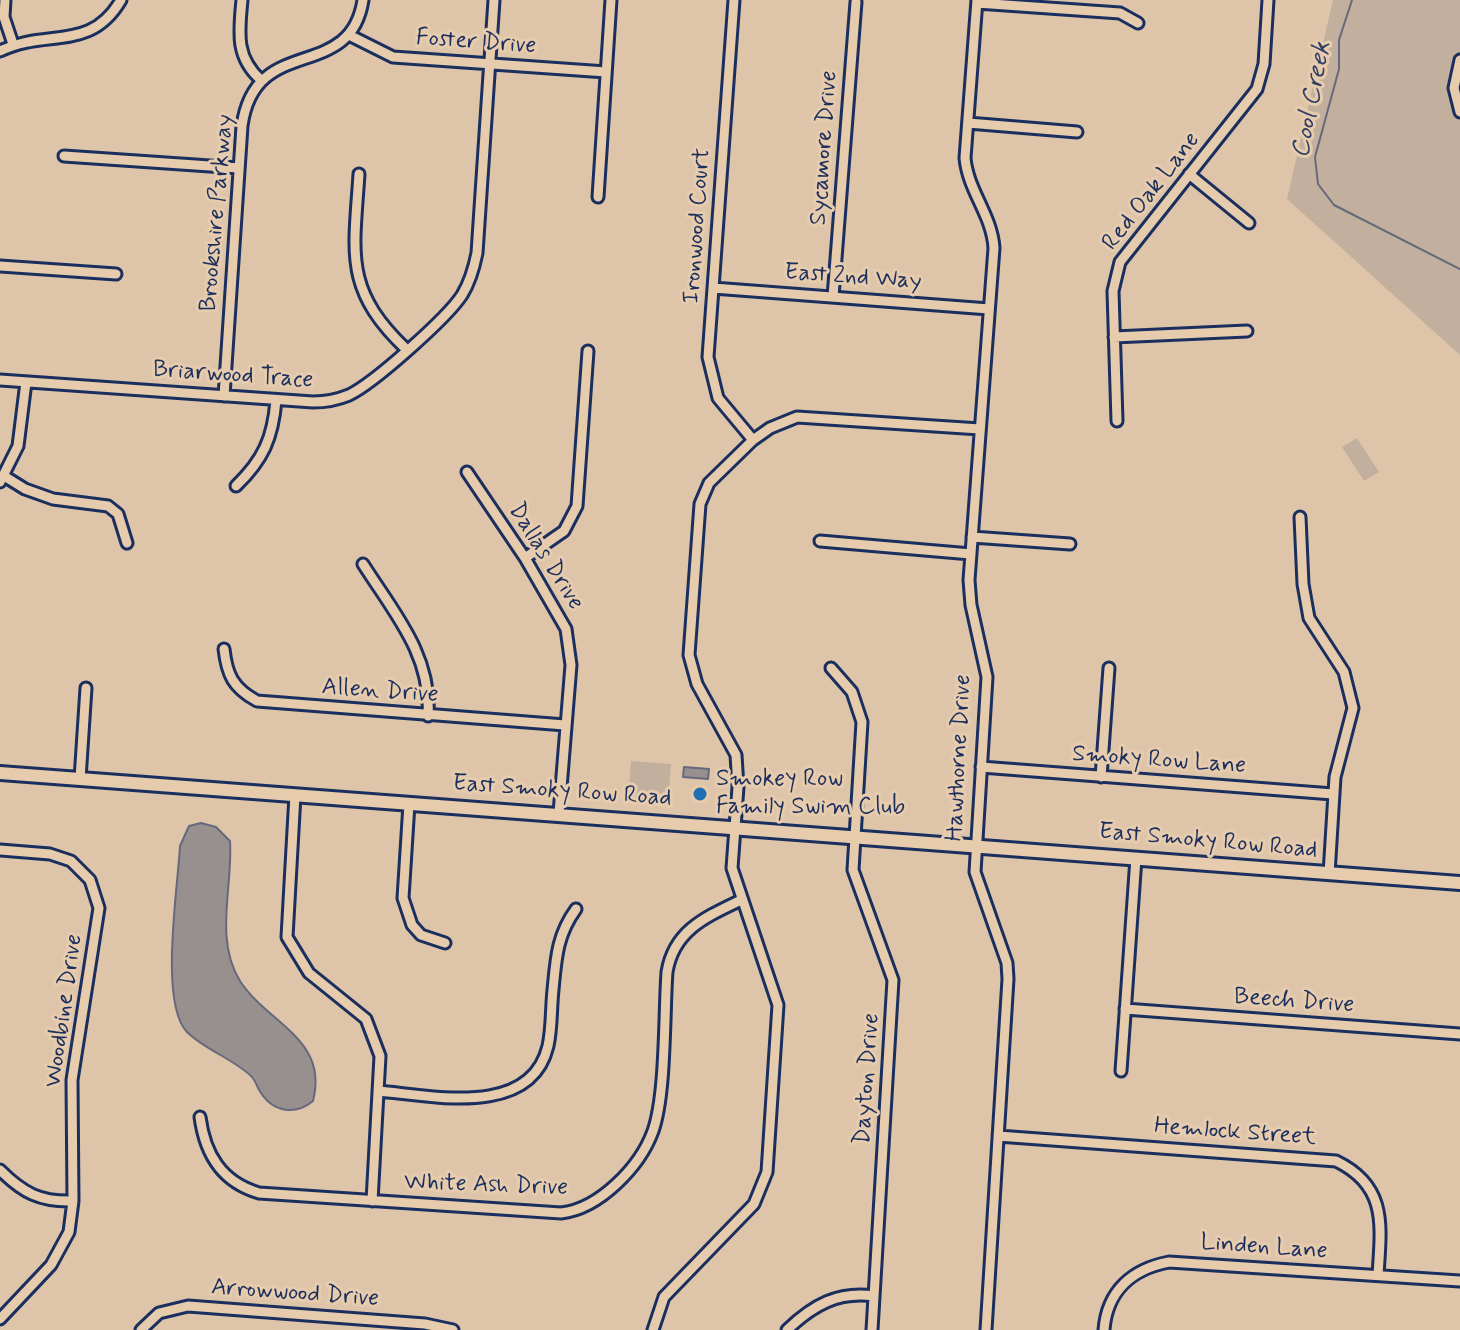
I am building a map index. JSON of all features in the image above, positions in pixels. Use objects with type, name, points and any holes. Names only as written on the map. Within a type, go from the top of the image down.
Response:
[{"type":"street","points":[[5,0],[4,17],[13,44]]},
{"type":"street","points":[[0,51],[13,44],[87,33],[106,22],[121,0]]},
{"type":"street","points":[[242,0],[239,45],[245,62],[261,80],[282,65],[330,51],[349,35],[357,23],[363,0]]},
{"type":"street","name":"Briarwood Trace","points":[[0,380],[326,402],[340,399],[363,387],[460,298],[474,267],[494,0]]},
{"type":"street","points":[[598,197],[611,0]]},
{"type":"street","name":"Ironwood Court","points":[[734,0],[708,370],[718,398],[753,440]]},
{"type":"street","name":"Red Oak Lane","points":[[1117,421],[1113,291],[1120,262],[1257,89],[1264,64],[1268,0]]},
{"type":"street","points":[[977,1],[1120,13],[1138,23]]},
{"type":"street","name":"Hawthorne Drive","points":[[977,1],[967,178],[993,235],[969,592],[987,677],[975,872],[1007,963],[986,1330]]},
{"type":"street","name":"Sycamore Drive","points":[[833,297],[856,2]]},
{"type":"street","name":"Foster Drive","points":[[349,35],[393,57],[606,72]]},
{"type":"street","points":[[1460,60],[1454,88],[1460,112]]},
{"type":"street","name":"Brookshire Parkway","points":[[224,396],[244,114],[261,80]]},
{"type":"street","points":[[968,123],[1077,132]]},
{"type":"street","points":[[64,156],[239,168]]},
{"type":"street","points":[[359,174],[356,277],[371,308],[406,349]]},
{"type":"street","points":[[1189,174],[1249,223]]},
{"type":"street","points":[[0,266],[116,274]]},
{"type":"street","name":"East 2nd Way","points":[[713,288],[989,309]]},
{"type":"street","points":[[1114,337],[1247,331]]},
{"type":"street","points":[[525,558],[564,531],[577,506],[588,351]]},
{"type":"street","points":[[26,382],[21,434],[2,479],[53,499],[108,506],[118,514],[127,543]]},
{"type":"street","points":[[236,486],[266,451],[273,429],[276,400]]},
{"type":"street","points":[[653,1330],[664,1297],[754,1204],[767,1172],[778,1005],[732,868],[736,755],[697,684],[689,655],[700,504],[709,483],[753,440],[770,428],[797,417],[980,429]]},
{"type":"street","name":"Dallas Drive","points":[[467,472],[525,558],[566,629],[571,665],[559,813]]},
{"type":"street","points":[[1300,517],[1303,587],[1309,618],[1344,672],[1351,697],[1352,718],[1333,794],[1329,874]]},
{"type":"street","points":[[972,537],[1070,544]]},
{"type":"street","points":[[820,541],[971,554]]},
{"type":"street","points":[[363,564],[420,655],[428,685],[428,716]]},
{"type":"street","name":"Allen Drive","points":[[224,649],[226,670],[233,683],[257,701],[565,725]]},
{"type":"street","name":"Dayton Drive","points":[[831,668],[852,692],[862,722],[854,876],[893,980],[872,1330]]},
{"type":"street","points":[[1101,777],[1109,668]]},
{"type":"street","points":[[80,779],[86,688]]},
{"type":"street","name":"Smoky Row Lane","points":[[981,767],[1333,794]]},
{"type":"street","name":"East Smoky Row Road","points":[[0,773],[559,813],[1458,884]]},
{"type":"street","points":[[295,795],[287,937],[309,973],[366,1019],[380,1056],[372,1201]]},
{"type":"street","points":[[409,804],[405,907],[421,935],[445,943]]},
{"type":"street","name":"Woodbine Drive","points":[[0,850],[50,854],[71,861],[85,873],[98,899],[97,933],[72,1080],[73,1201],[69,1232],[51,1265],[0,1319]]},
{"type":"street","points":[[1121,1071],[1136,858]]},
{"type":"street","name":"White Ash Drive","points":[[200,1117],[205,1148],[214,1163],[247,1189],[372,1201],[561,1213],[586,1208],[603,1197],[646,1145],[655,1124],[667,972],[673,949],[692,926],[741,900]]},
{"type":"street","points":[[379,1091],[493,1097],[526,1081],[541,1062],[548,1044],[557,947],[564,925],[576,909]]},
{"type":"street","name":"Beech Drive","points":[[1125,1009],[1460,1034]]},
{"type":"street","name":"Hemlock Street","points":[[998,1136],[1336,1161],[1362,1178],[1373,1192],[1381,1227],[1378,1275]]},
{"type":"street","points":[[0,1170],[27,1194],[44,1200],[73,1201]]},
{"type":"street","name":"Linden Lane","points":[[1104,1330],[1107,1308],[1116,1292],[1142,1268],[1154,1264],[1169,1262],[1460,1281]]},
{"type":"street","points":[[787,1330],[806,1311],[828,1300],[843,1296],[874,1296]]},
{"type":"street","name":"Arrowwood Drive","points":[[141,1330],[159,1313],[188,1306],[425,1324],[453,1330]]},
{"type":"shaded area","points":[[1333,0],[1460,0],[1460,355],[1287,199]]},
{"type":"shaded area","points":[[1357,438],[1379,472],[1364,481],[1342,447]]},
{"type":"shaded area","points":[[631,761],[671,764],[668,805],[628,802]]},
{"type":"shaded area","points":[[684,767],[709,769],[708,779],[683,777]]},
{"type":"shaded area","points":[[201,823],[216,827],[230,841],[226,930],[232,965],[252,996],[293,1034],[312,1062],[316,1080],[313,1101],[300,1108],[286,1110],[272,1105],[252,1077],[194,1038],[179,1017],[174,996],[172,944],[180,846],[189,826]]},
{"type":"waterway","name":"Cool Creek","points":[[1352,0],[1339,40],[1339,69],[1315,157],[1318,184],[1334,205],[1460,269]]},
{"type":"place","name":"Smokey Row Family Swim Club","points":[[700,794]]}]
